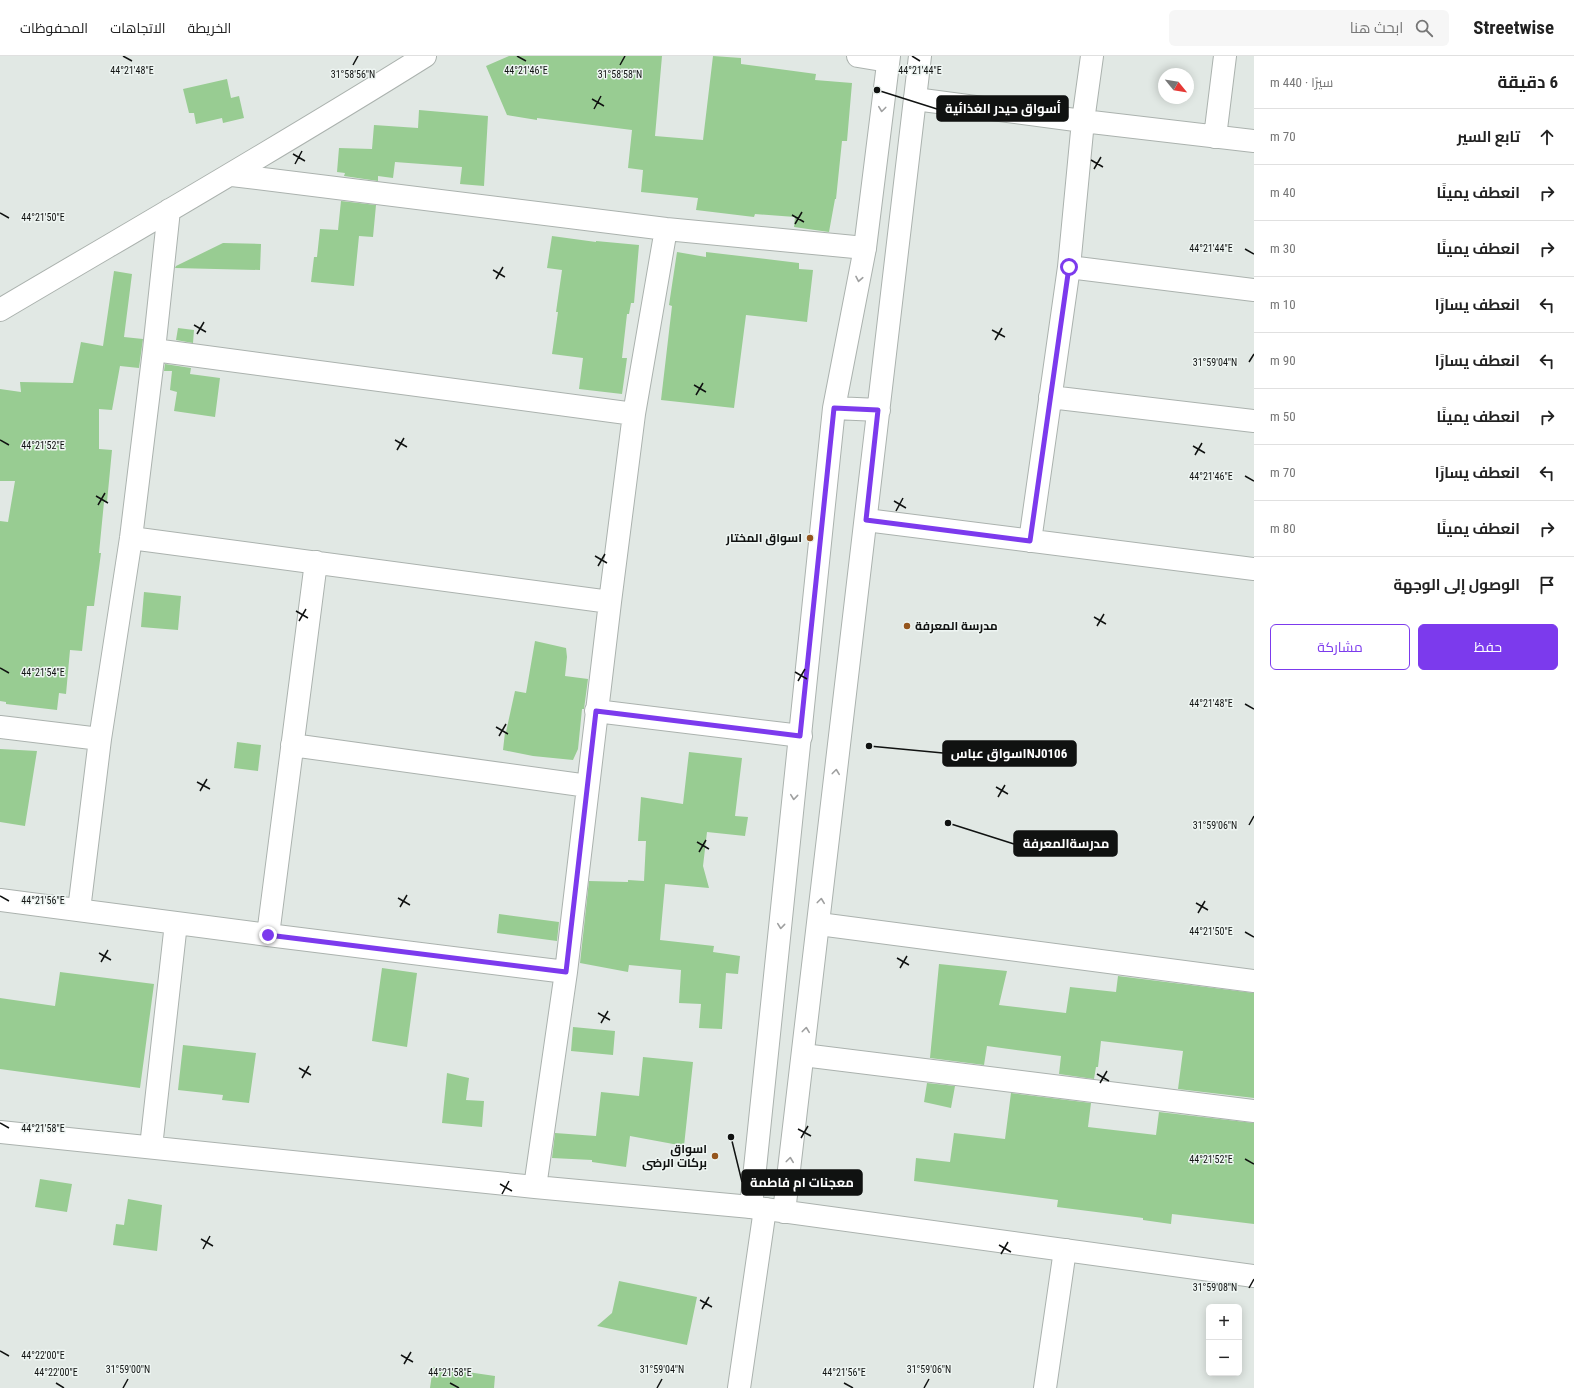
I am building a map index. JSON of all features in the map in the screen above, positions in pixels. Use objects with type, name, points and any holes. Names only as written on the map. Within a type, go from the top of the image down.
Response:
[{"type":"street","points":[[0,310],[169,210],[232,175],[425,56]]},
{"type":"street","points":[[767,1210],[800,736],[834,408],[865,248],[888,58],[858,56]]},
{"type":"street","points":[[739,1388],[767,1210],[803,1055],[920,56]]},
{"type":"street","points":[[1030,541],[1069,267],[1083,121],[1092,56]]},
{"type":"street","points":[[1215,137],[1225,56]]},
{"type":"street","points":[[915,99],[1254,141]]},
{"type":"street","points":[[232,175],[666,229],[865,248]]},
{"type":"street","points":[[79,910],[100,739],[131,538],[154,350],[169,210]]},
{"type":"street","points":[[535,1187],[566,972],[596,711],[634,414],[666,229]]},
{"type":"street","points":[[1069,267],[1254,290]]},
{"type":"street","points":[[154,350],[634,414]]},
{"type":"street","points":[[1050,397],[1254,421]]},
{"type":"street","points":[[834,408],[878,410]]},
{"type":"street","points":[[866,520],[1254,569]]},
{"type":"street","points":[[131,538],[610,602]]},
{"type":"street","points":[[268,935],[316,562]]},
{"type":"street","points":[[596,711],[800,736]]},
{"type":"street","points":[[0,727],[100,739]]},
{"type":"street","points":[[292,745],[588,786]]},
{"type":"street","points":[[0,900],[566,972]]},
{"type":"street","points":[[151,1147],[176,923]]},
{"type":"street","points":[[818,924],[1254,981]]},
{"type":"street","points":[[803,1055],[1254,1111]]},
{"type":"street","points":[[0,1132],[767,1210],[1254,1276]]},
{"type":"street","points":[[1045,1388],[1065,1250]]},
{"type":"building","points":[[509,56],[662,56],[655,136],[703,140],[713,56],[741,58],[741,64],[816,74],[815,80],[852,83],[847,141],[842,141],[836,199],[829,232],[794,227],[795,217],[755,214],[754,217],[696,210],[698,198],[641,192],[643,170],[628,168],[632,130],[537,118],[537,120],[507,115],[486,66]]},
{"type":"building","points":[[227,79],[231,98],[239,96],[244,118],[223,123],[222,118],[196,124],[194,113],[189,113],[183,89]]},
{"type":"building","points":[[419,110],[488,116],[484,186],[460,184],[462,167],[395,162],[393,178],[378,176],[378,181],[344,176],[345,173],[337,172],[339,148],[372,149],[374,125],[418,128]]},
{"type":"building","points":[[341,201],[376,205],[373,237],[359,236],[354,286],[311,282],[314,257],[317,257],[320,229],[338,230]]},
{"type":"building","points":[[552,236],[596,242],[639,245],[634,303],[631,303],[629,314],[627,314],[622,358],[627,358],[622,394],[579,389],[583,358],[552,354],[562,270],[547,268]]},
{"type":"building","points":[[223,243],[261,244],[260,270],[175,268],[176,266]]},
{"type":"building","points":[[677,252],[706,257],[706,252],[799,263],[799,269],[813,270],[807,322],[746,315],[734,408],[661,400],[672,306],[669,305]]},
{"type":"building","points":[[114,271],[132,274],[124,337],[143,339],[139,368],[120,366],[112,410],[99,409],[99,449],[112,450],[107,502],[104,502],[99,553],[101,553],[94,606],[87,606],[82,651],[70,650],[66,694],[59,693],[57,710],[6,704],[6,702],[0,701],[0,521],[8,522],[15,481],[0,481],[0,389],[21,392],[20,382],[73,383],[81,342],[103,346]]},
{"type":"building","points":[[178,328],[194,330],[193,343],[176,340]]},
{"type":"building","points":[[165,364],[191,368],[190,374],[220,378],[215,417],[174,411],[177,392],[170,390],[172,371],[164,371]]},
{"type":"building","points":[[144,592],[181,596],[178,630],[141,627]]},
{"type":"building","points":[[535,641],[566,648],[567,657],[565,676],[588,679],[584,709],[582,709],[578,749],[573,760],[533,756],[503,750],[505,732],[515,691],[526,693]]},
{"type":"building","points":[[237,742],[261,745],[258,771],[234,768]]},
{"type":"building","points":[[0,749],[37,751],[25,826],[0,822]]},
{"type":"building","points":[[689,752],[742,758],[735,816],[748,817],[745,836],[707,832],[703,866],[709,888],[665,884],[660,940],[714,946],[713,952],[740,956],[738,974],[726,973],[722,1029],[699,1028],[701,1004],[679,1003],[681,970],[629,965],[628,972],[580,963],[589,881],[644,881],[646,841],[638,841],[641,797],[683,804]]},
{"type":"building","points":[[499,914],[559,922],[557,941],[497,933]]},
{"type":"building","points":[[939,964],[1007,971],[999,1005],[1066,1013],[1070,987],[1116,992],[1118,976],[1254,993],[1254,1098],[1178,1089],[1183,1051],[1101,1041],[1098,1067],[1096,1067],[1094,1079],[1059,1074],[1061,1056],[987,1046],[984,1065],[930,1058]]},
{"type":"building","points":[[382,968],[417,973],[407,1047],[372,1041]]},
{"type":"building","points":[[60,972],[154,984],[140,1088],[0,1069],[0,998],[55,1006]]},
{"type":"building","points":[[573,1027],[615,1031],[613,1055],[571,1051]]},
{"type":"building","points":[[183,1045],[256,1053],[249,1103],[222,1100],[223,1095],[178,1090]]},
{"type":"building","points":[[643,1057],[693,1062],[684,1146],[630,1136],[626,1167],[592,1162],[592,1160],[552,1158],[555,1133],[596,1136],[601,1092],[639,1096]]},
{"type":"building","points":[[447,1073],[469,1078],[466,1100],[484,1101],[482,1127],[442,1123]]},
{"type":"building","points":[[927,1083],[955,1086],[951,1108],[924,1102]]},
{"type":"building","points":[[1011,1093],[1091,1103],[1088,1127],[1156,1135],[1159,1112],[1254,1123],[1254,1224],[1172,1214],[1171,1224],[1143,1220],[1143,1218],[1057,1207],[1058,1200],[914,1181],[916,1158],[950,1162],[954,1133],[1005,1139]]},
{"type":"building","points":[[40,1179],[72,1184],[67,1212],[35,1207]]},
{"type":"building","points":[[128,1199],[162,1205],[157,1251],[113,1245],[116,1224],[124,1225]]},
{"type":"building","points":[[619,1281],[697,1297],[687,1345],[597,1326],[612,1313]]},
{"type":"building","points":[[433,1367],[495,1376],[494,1388],[430,1388]]},
{"type":"place","name":"أسواق حيدر الغذائية","points":[[877,90]]},
{"type":"place","name":"اسواق المختار","points":[[810,538]]},
{"type":"place","name":"مدرسة المعرفة","points":[[907,626]]},
{"type":"place","name":"اسواق عباسNJ0106","points":[[869,746]]},
{"type":"place","name":"مدرسةالمعرفة","points":[[948,823]]},
{"type":"place","name":"معجنات ام فاطمة","points":[[731,1137]]},
{"type":"place","name":"اسواق بركات الرضى","points":[[715,1156]]},
{"type":"route","points":[[268,935],[566,972],[596,711],[800,736],[834,408],[878,410],[866,520],[1030,541],[1069,267]]}]
